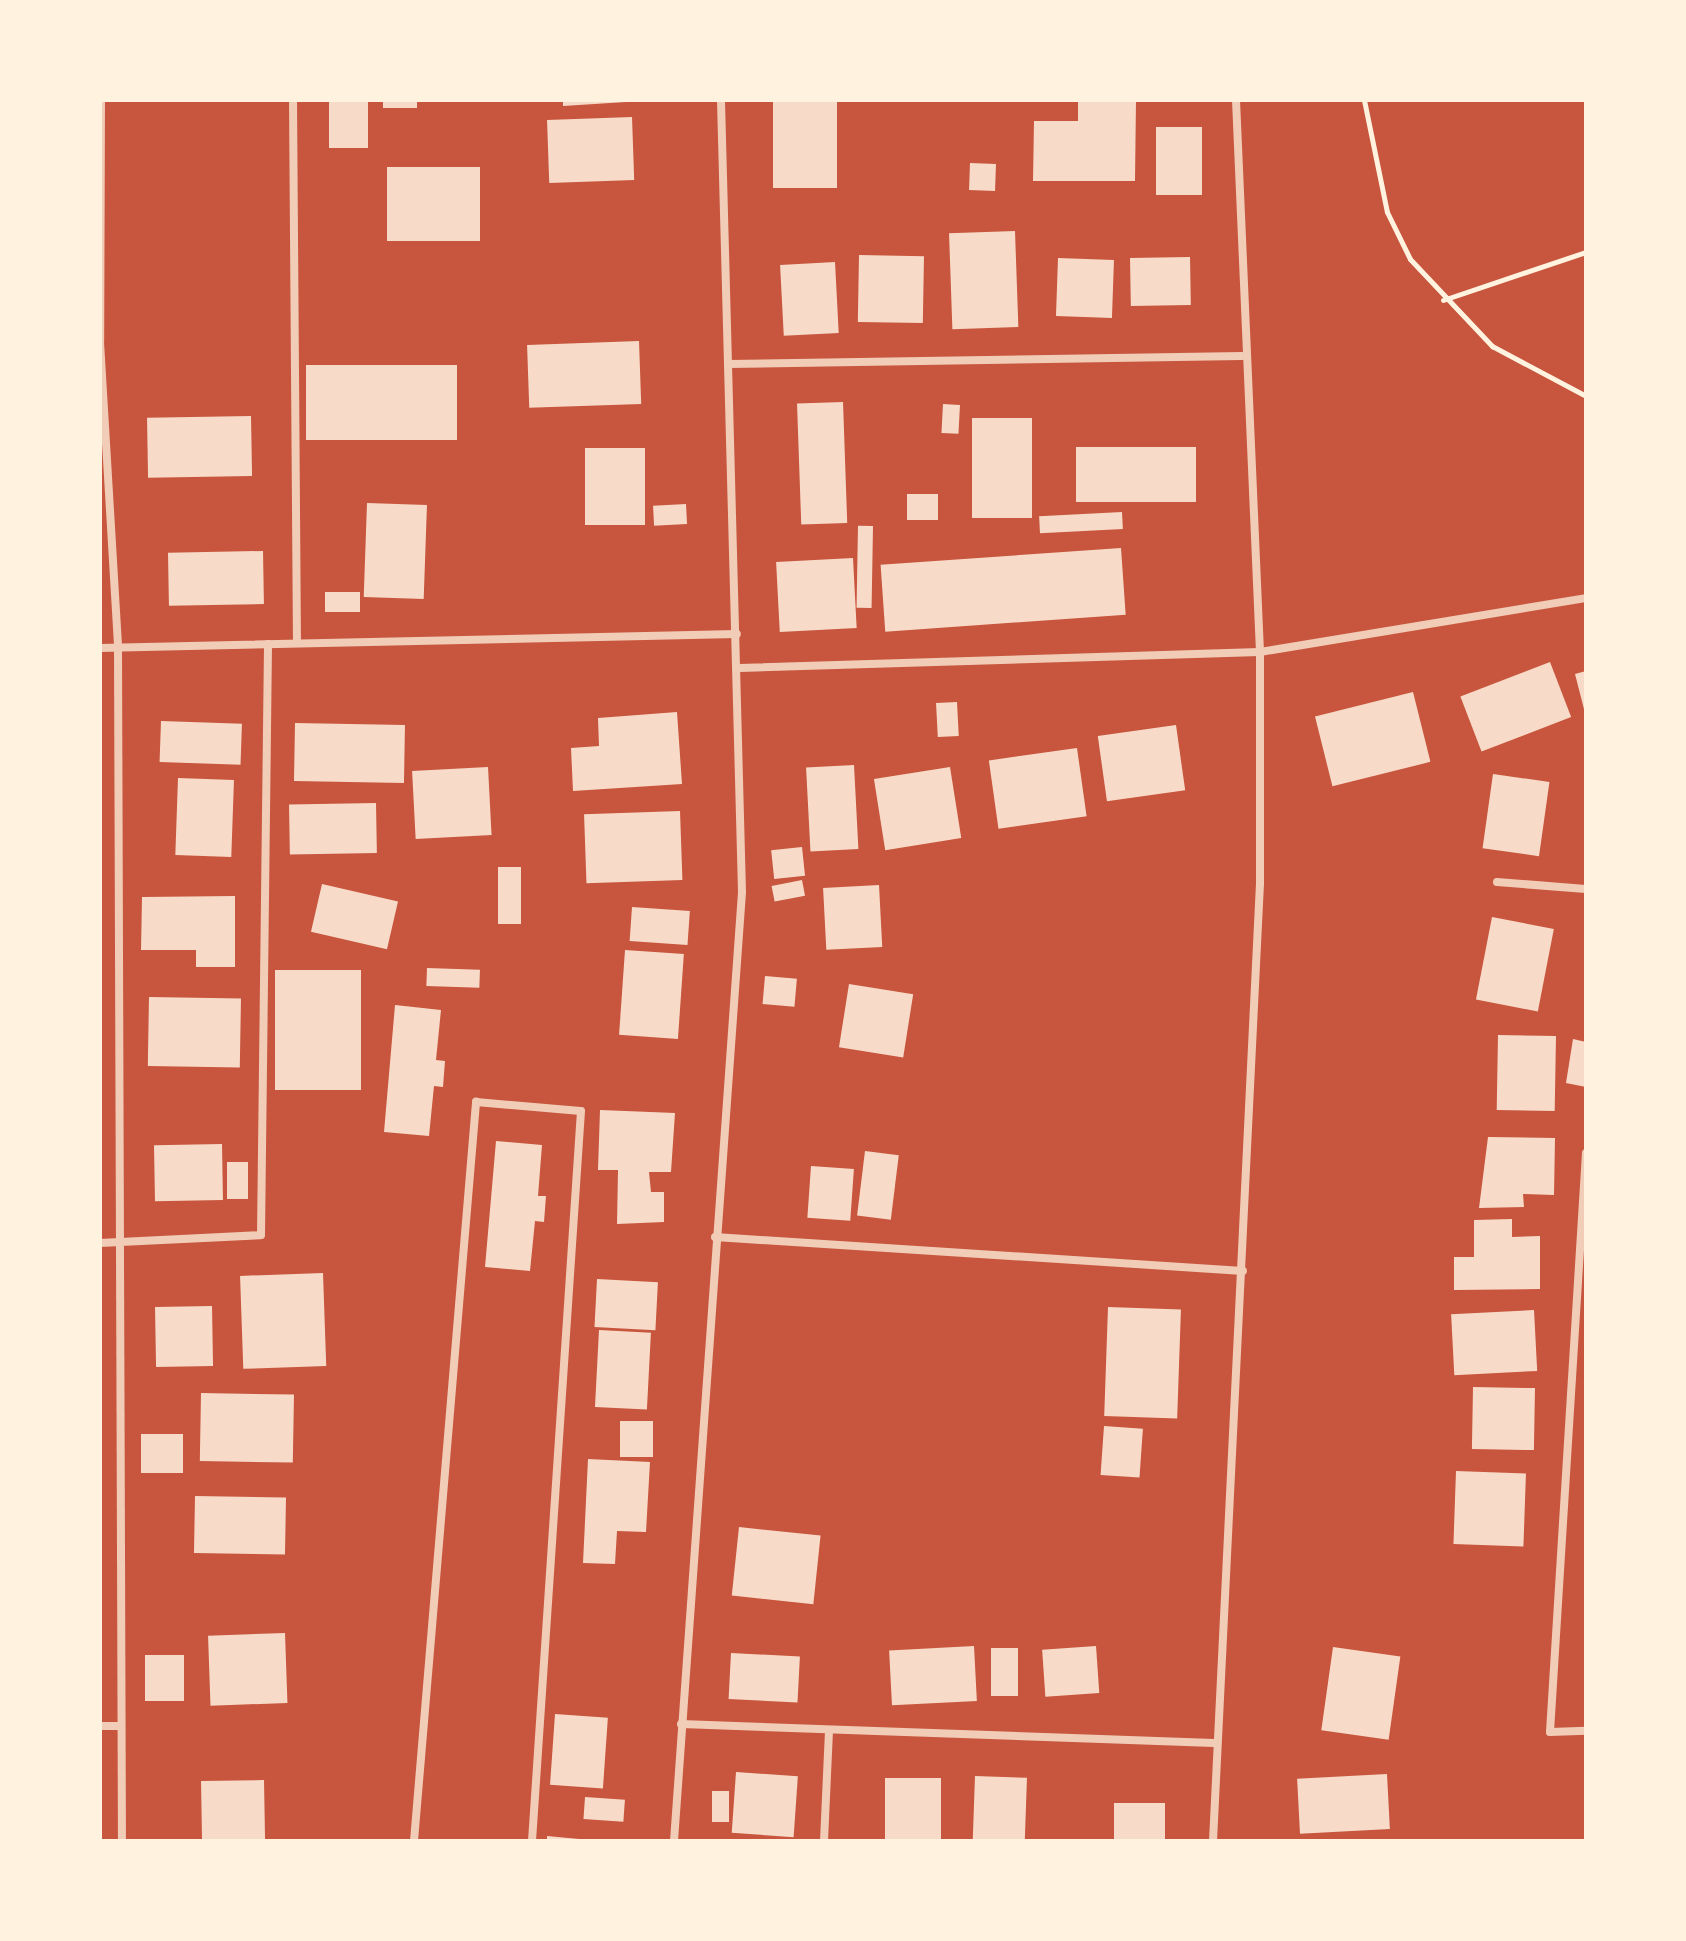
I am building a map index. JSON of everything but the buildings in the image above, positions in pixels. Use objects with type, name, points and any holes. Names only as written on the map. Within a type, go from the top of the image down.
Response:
[{"type":"street","points":[[101,100],[100,342],[118,648],[122,1841]]},
{"type":"street","points":[[293,100],[297,643]]},
{"type":"street","points":[[674,1841],[742,892],[740,668],[721,100]]},
{"type":"street","points":[[1213,1841],[1214,1743],[1243,1271],[1260,884],[1260,652],[1242,356],[1236,100]]},
{"type":"street","points":[[728,364],[1242,356]]},
{"type":"street","points":[[740,668],[1260,652],[1586,598]]},
{"type":"street","points":[[100,648],[737,634]]},
{"type":"street","points":[[100,1243],[261,1235],[268,644]]},
{"type":"street","points":[[1497,882],[1586,889]]},
{"type":"street","points":[[414,1841],[476,1102],[581,1111],[532,1841]]},
{"type":"street","points":[[1586,1153],[1550,1732],[1586,1731]]},
{"type":"street","points":[[715,1237],[1243,1271]]},
{"type":"street","points":[[681,1724],[1214,1743]]},
{"type":"street","points":[[100,1726],[121,1726]]},
{"type":"street","points":[[824,1841],[829,1730]]},
{"type":"path","points":[[1364,100],[1387,212],[1442,301],[1492,346],[1586,396]]},
{"type":"path","points":[[1442,301],[1586,252]]}]
